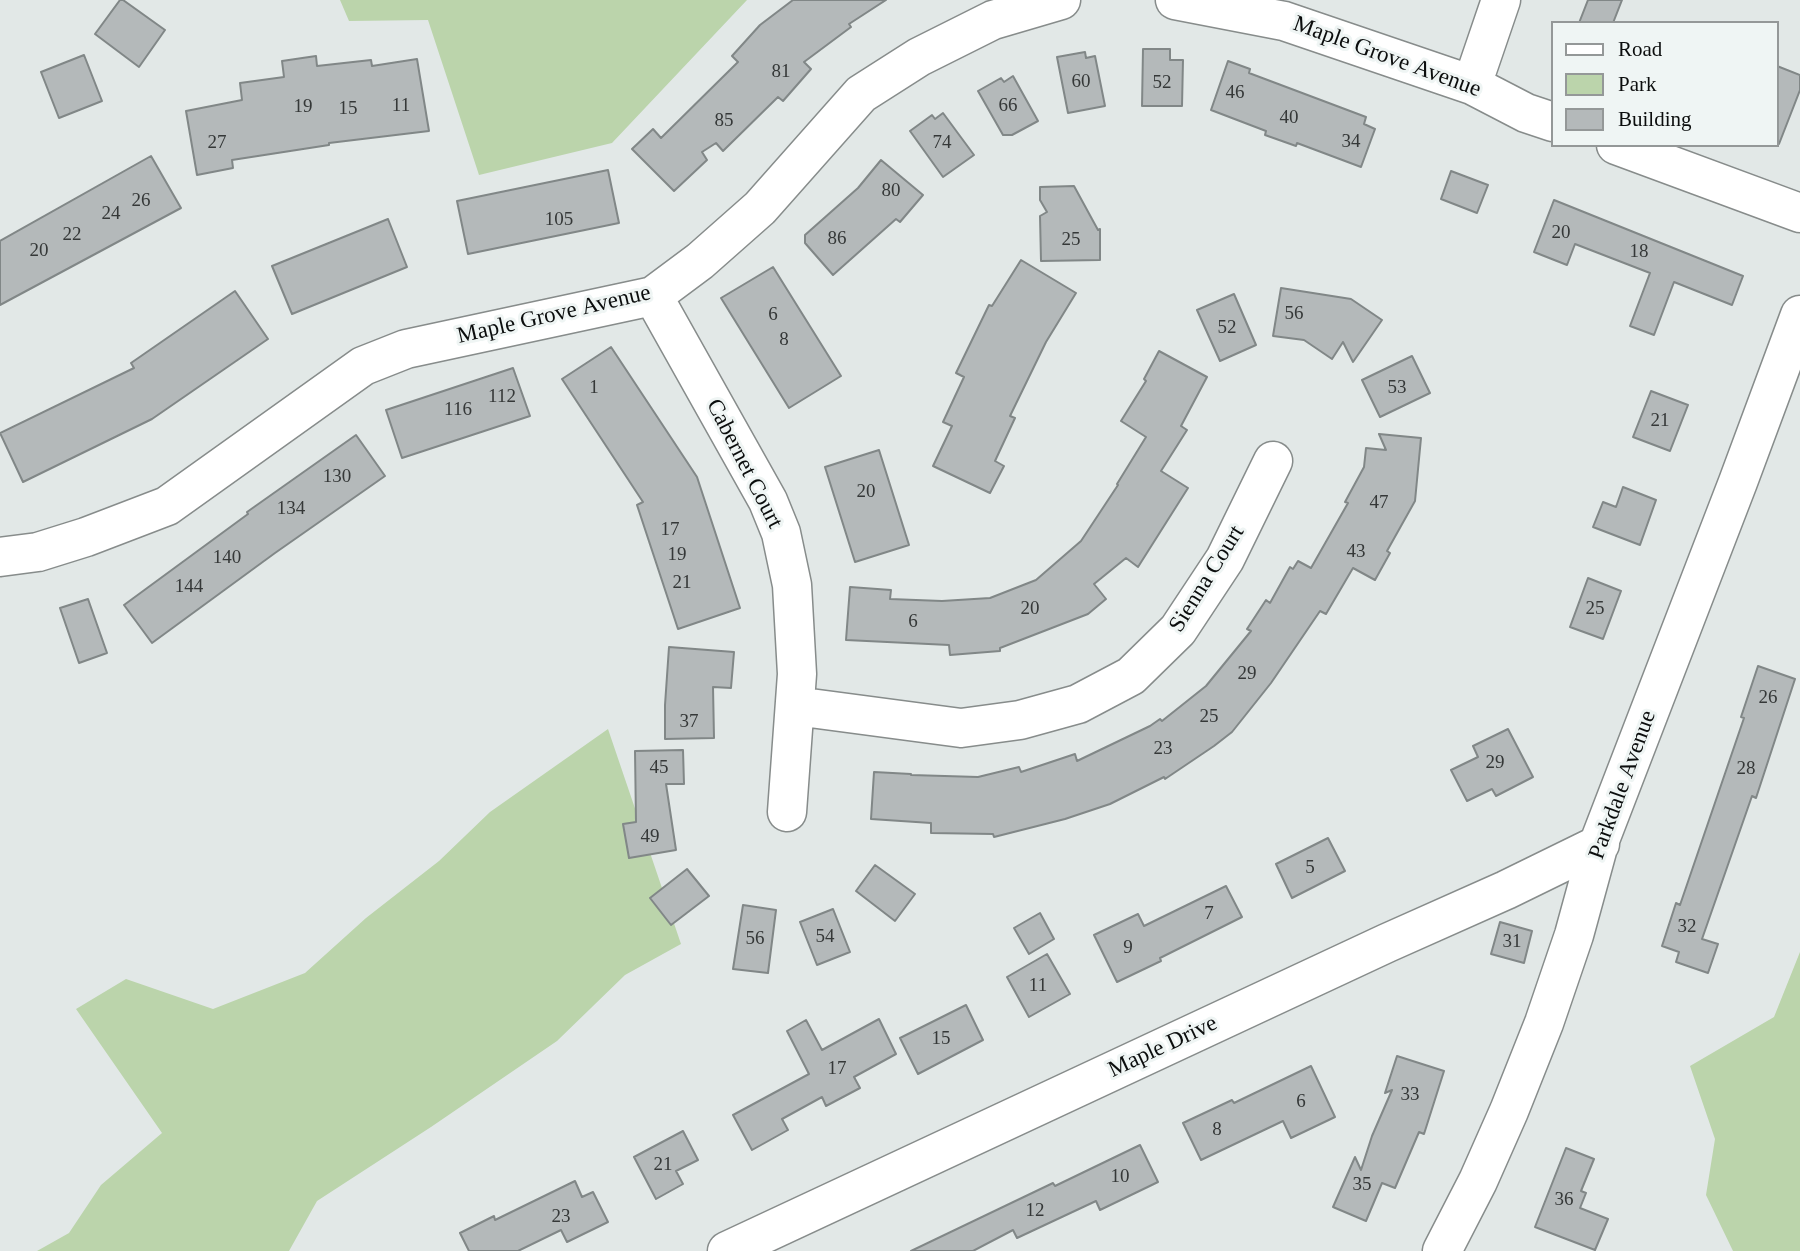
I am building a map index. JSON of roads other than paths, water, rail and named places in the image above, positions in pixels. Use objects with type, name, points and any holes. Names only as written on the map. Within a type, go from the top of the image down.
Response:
[{"type":"street","name":"Maple Grove Avenue","points":[[0,557],[38,552],[167,506],[363,366],[406,349],[653,296],[700,261],[761,208],[861,94],[919,57],[993,20],[1061,0]]},
{"type":"street","name":"Maple Grove Avenue","points":[[1175,0],[1284,20],[1472,85],[1526,113],[1552,122]]},
{"type":"street","points":[[1472,85],[1501,0]]},
{"type":"street","points":[[1621,147],[1800,213]]},
{"type":"street","name":"Cabernet Court","points":[[653,296],[768,501],[781,533],[792,585],[797,674],[787,812]]},
{"type":"street","name":"Parkdale Avenue","points":[[1442,1251],[1478,1181],[1544,1023],[1574,935],[1600,840],[1800,315]]},
{"type":"street","name":"Sienna Court","points":[[795,706],[961,728],[1020,720],[1078,704],[1100,693],[1131,677],[1178,630],[1225,559],[1273,461]]},
{"type":"street","name":"Maple Drive","points":[[727,1251],[1600,844]]}]
